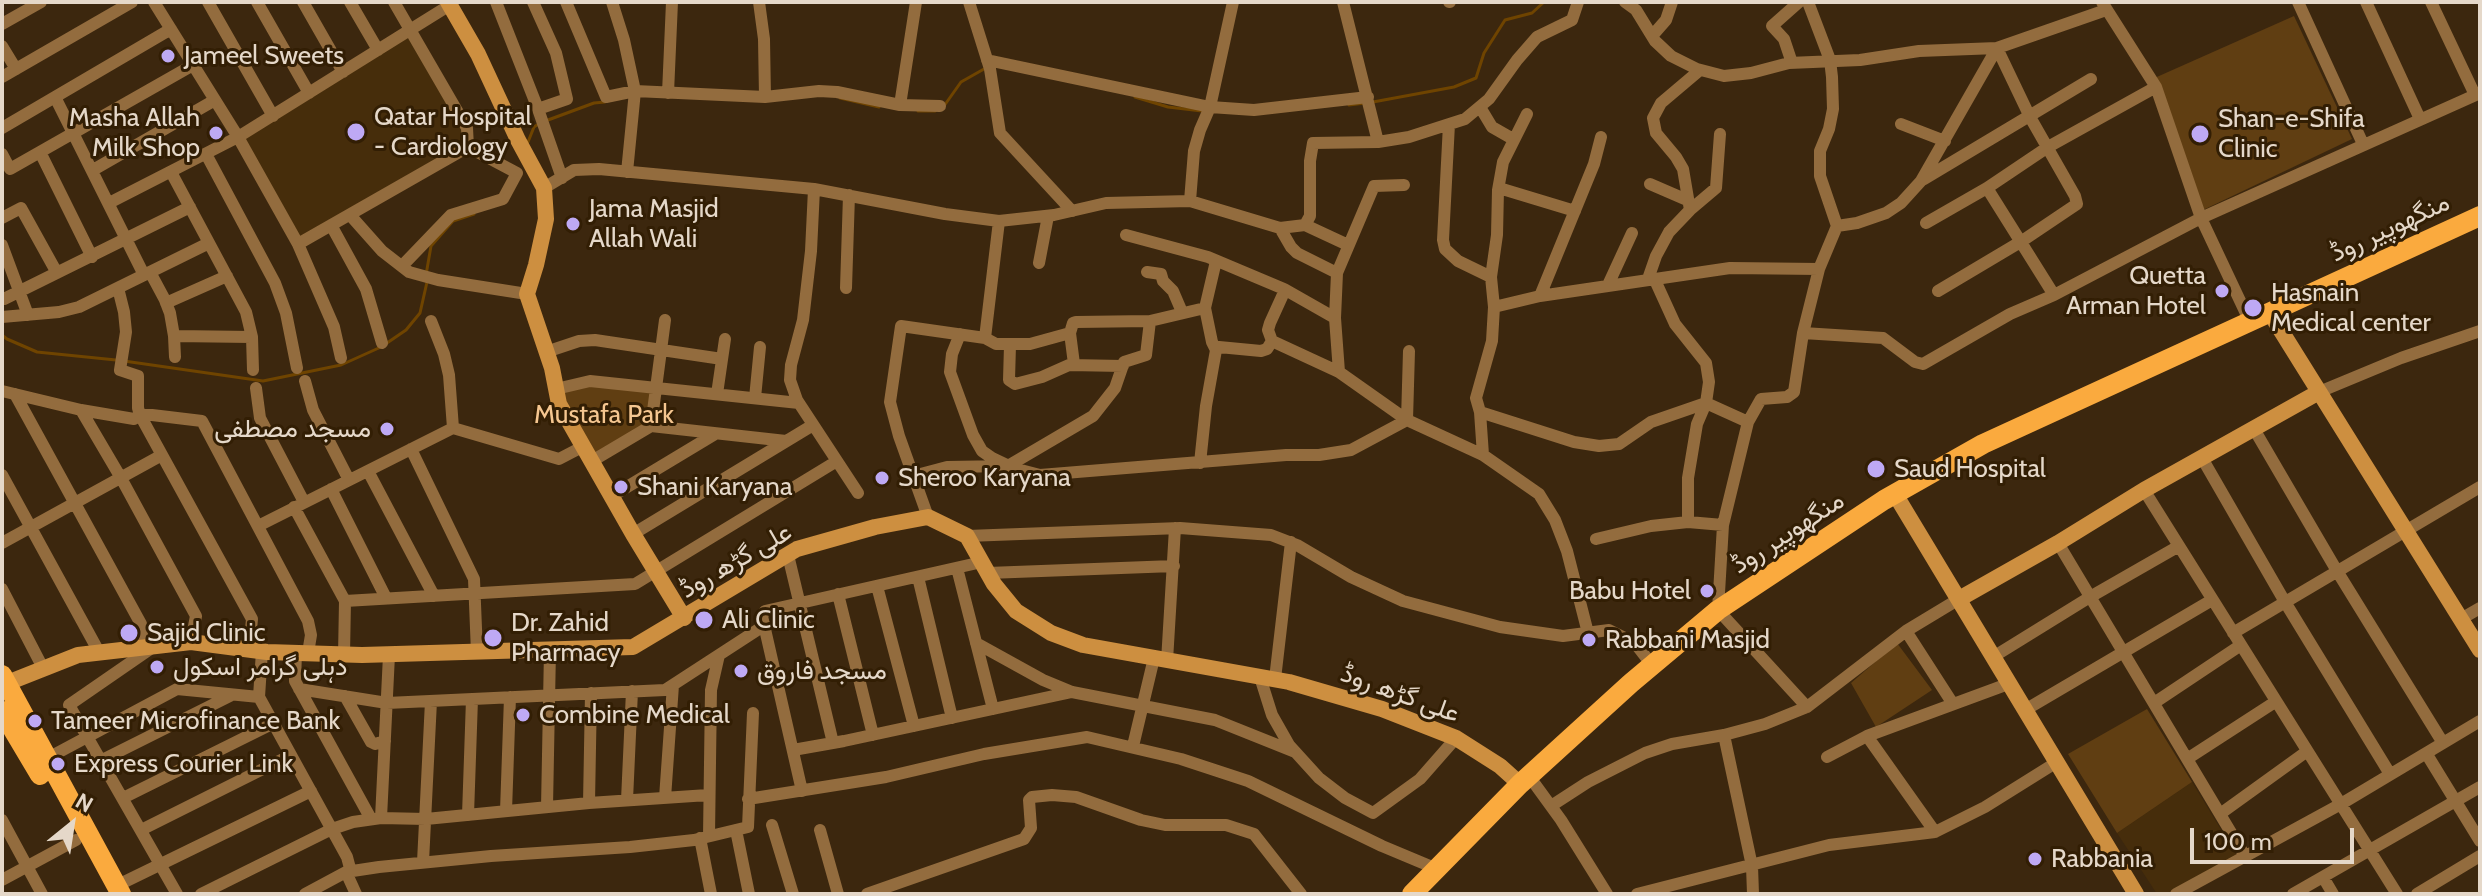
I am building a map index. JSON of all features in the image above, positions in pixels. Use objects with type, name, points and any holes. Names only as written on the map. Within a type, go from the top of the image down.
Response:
[{"type":"main road","points":[[449,4],[478,54],[544,188],[546,219],[527,294],[559,404],[684,618]]},
{"type":"main road","name":"منگھوپیر روڈ","points":[[1412,894],[1524,780],[1718,610],[1895,494],[1983,444],[2480,216]]},
{"type":"main road","points":[[2270,313],[2480,650]]},
{"type":"main road","points":[[1959,599],[2319,392]]},
{"type":"main road","points":[[1895,494],[2136,894]]},
{"type":"main road","points":[[928,517],[967,536]]},
{"type":"main road","name":"علی گڑھ روڈ","points":[[4,681],[78,655],[191,642],[255,650],[344,655],[633,647],[797,549],[875,527],[928,517]]},
{"type":"main road","name":"علی گڑھ روڈ","points":[[967,536],[985,568],[1016,611],[1051,633],[1083,645],[1268,678],[1382,709],[1456,738],[1524,780]]},
{"type":"main road","points":[[4,681],[114,891]]},
{"type":"main road","points":[[2,711],[76,840],[114,891]]},
{"type":"street","points":[[2,24],[41,2]]},
{"type":"street","points":[[2,77],[132,2]]},
{"type":"street","points":[[154,2],[238,137],[298,244],[334,327],[341,358]]},
{"type":"street","points":[[208,2],[273,116]]},
{"type":"street","points":[[257,2],[309,93]]},
{"type":"street","points":[[303,2],[343,72]]},
{"type":"street","points":[[350,2],[378,50]]},
{"type":"street","points":[[394,2],[467,128],[468,147]]},
{"type":"street","points":[[496,2],[562,178]]},
{"type":"street","points":[[533,2],[556,53],[567,99],[539,112]]},
{"type":"street","points":[[566,2],[606,97],[668,93],[765,97],[828,91],[900,105],[940,106]]},
{"type":"street","points":[[612,2],[624,40],[634,95],[627,172]]},
{"type":"street","points":[[668,93],[672,2]]},
{"type":"street","points":[[759,2],[764,39],[765,97]]},
{"type":"street","points":[[900,105],[916,2]]},
{"type":"street","points":[[969,2],[989,64],[1000,133],[1072,211]]},
{"type":"street","points":[[1190,201],[1194,151],[1208,110],[1233,2]]},
{"type":"street","points":[[1343,2],[1378,142]]},
{"type":"street","points":[[1305,225],[1310,216],[1313,143],[1378,142],[1409,137],[1465,119],[1489,99],[1537,37],[1572,20],[1578,2]]},
{"type":"street","points":[[1625,2],[1636,10],[1652,36],[1671,56],[1700,70],[1724,76],[1792,63],[1860,60],[1919,51],[1997,48],[2104,6],[2156,87],[2201,218],[2250,322]]},
{"type":"street","points":[[1652,36],[1666,20],[1672,2]]},
{"type":"street","points":[[1792,63],[1784,39],[1772,26],[1799,2]]},
{"type":"street","points":[[1807,707],[1718,610],[1723,525],[1748,422],[1761,399],[1787,397],[1794,392],[1803,333],[1819,269],[1837,226],[1820,176],[1820,151],[1833,109],[1830,60],[1808,2]]},
{"type":"street","points":[[2298,2],[2363,144]]},
{"type":"street","points":[[2366,2],[2420,119]]},
{"type":"street","points":[[1803,333],[1883,338],[1915,362],[1923,364],[2010,314],[2054,295],[2201,218],[2478,94],[2431,2]]},
{"type":"street","points":[[109,203],[238,137],[449,4]]},
{"type":"street","points":[[2,128],[171,29]]},
{"type":"street","points":[[2,46],[16,69]]},
{"type":"street","points":[[1938,291],[2077,204],[1997,48]]},
{"type":"street","points":[[1837,226],[1870,220],[1886,213],[1901,203],[1921,181],[1997,48]]},
{"type":"street","points":[[989,64],[1208,110],[1254,110],[1369,101]]},
{"type":"street","points":[[2,154],[6,171],[193,65]]},
{"type":"street","points":[[1688,205],[1683,169],[1672,150],[1656,133],[1653,118],[1661,103],[1700,70]]},
{"type":"street","points":[[1921,181],[2091,79]]},
{"type":"street","points":[[1926,223],[1987,188],[2048,147],[2156,87]]},
{"type":"street","points":[[55,97],[128,240],[166,303],[174,336],[175,357]]},
{"type":"street","points":[[93,170],[215,100]]},
{"type":"street","points":[[1480,107],[1492,127],[1513,139]]},
{"type":"street","points":[[1483,455],[1476,398],[1492,341],[1494,307],[1491,277],[1499,188],[1503,162],[1527,114]]},
{"type":"street","points":[[1449,124],[1445,249],[1458,261],[1491,277]]},
{"type":"street","points":[[1901,124],[1945,141]]},
{"type":"street","points":[[1688,522],[1688,478],[1697,424],[1706,403],[1709,382],[1706,363],[1675,324],[1651,278],[1656,256],[1688,205],[1716,188],[1720,134]]},
{"type":"street","points":[[1540,296],[1594,164],[1601,137]]},
{"type":"street","points":[[298,244],[468,147]]},
{"type":"street","points":[[402,266],[451,215],[503,199],[517,173],[468,147]]},
{"type":"street","points":[[40,152],[92,257]]},
{"type":"street","points":[[206,154],[275,283],[286,313],[297,368]]},
{"type":"street","points":[[544,188],[574,170],[599,169],[814,189],[999,221],[1048,216],[1106,203],[1190,201],[1280,228],[1305,225],[1348,245]]},
{"type":"street","points":[[171,172],[246,312],[252,337],[253,370]]},
{"type":"street","points":[[1650,184],[1688,205]]},
{"type":"street","points":[[1339,372],[1335,318],[1337,273],[1374,186],[1404,185]]},
{"type":"street","points":[[1499,188],[1575,211]]},
{"type":"street","points":[[1987,188],[2054,295]]},
{"type":"street","points":[[814,189],[803,320],[790,380],[799,403],[858,493]]},
{"type":"street","points":[[846,288],[849,195]]},
{"type":"street","points":[[4,299],[190,207]]},
{"type":"street","points":[[2,218],[21,208],[57,273]]},
{"type":"street","points":[[350,215],[382,251],[420,276],[527,294]]},
{"type":"street","points":[[1039,263],[1048,216]]},
{"type":"street","points":[[985,338],[999,221]]},
{"type":"street","points":[[331,225],[366,289],[382,343]]},
{"type":"street","points":[[1280,228],[1297,253],[1337,273]]},
{"type":"street","points":[[1608,285],[1632,233]]},
{"type":"street","points":[[1126,235],[1216,261],[1285,290],[1335,318]]},
{"type":"street","points":[[2,317],[79,307],[209,243]]},
{"type":"street","points":[[2,245],[28,315]]},
{"type":"street","points":[[1200,463],[1216,350],[1205,308],[1216,261]]},
{"type":"street","points":[[1494,307],[1540,296],[1730,268],[1819,269]]},
{"type":"street","points":[[1147,272],[1161,274],[1182,312]]},
{"type":"street","points":[[166,303],[227,276]]},
{"type":"street","points":[[118,288],[126,332],[120,370],[138,376],[140,415],[252,619],[259,697],[347,857],[356,894]]},
{"type":"street","points":[[1285,290],[1268,330],[1272,341],[1339,372],[1407,420],[1483,455],[1539,494],[1567,551],[1588,633]]},
{"type":"street","points":[[1074,364],[1070,333],[1073,323],[1150,321],[1205,308]]},
{"type":"street","points":[[651,426],[665,320]]},
{"type":"street","points":[[431,321],[449,375],[453,428]]},
{"type":"street","points":[[913,476],[958,466],[1008,466],[1093,416],[1115,388],[1126,360],[1145,357],[1150,321]]},
{"type":"street","points":[[928,517],[890,402],[901,326],[985,338],[991,343],[1010,345],[1030,344],[1070,333]]},
{"type":"street","points":[[2319,392],[2401,358],[2480,331]]},
{"type":"street","points":[[960,334],[952,354],[950,372],[982,451],[1008,466],[1040,475],[1286,455],[1338,454],[1375,439],[1407,420]]},
{"type":"street","points":[[174,336],[252,337]]},
{"type":"street","points":[[717,394],[725,339]]},
{"type":"street","points":[[546,352],[579,341],[595,340],[722,359]]},
{"type":"street","points":[[1216,350],[1219,347],[1261,351],[1267,349],[1272,341]]},
{"type":"street","points":[[1010,345],[1011,383],[1042,377],[1074,364],[1123,366]]},
{"type":"street","points":[[755,398],[760,347]]},
{"type":"street","points":[[1407,420],[1409,351]]},
{"type":"street","points":[[305,381],[313,410],[349,480]]},
{"type":"street","points":[[556,389],[590,381],[799,403]]},
{"type":"street","points":[[256,388],[260,418],[345,601],[344,655]]},
{"type":"street","points":[[8,393],[134,419],[140,415],[202,421],[308,621],[311,635],[302,653],[295,681],[376,819]]},
{"type":"street","points":[[8,393],[76,503],[141,624],[149,646],[69,705],[177,894]]},
{"type":"street","points":[[1480,412],[1574,442],[1599,446],[1619,444],[1651,422],[1706,403],[1748,422]]},
{"type":"street","points":[[81,410],[196,616],[191,642]]},
{"type":"street","points":[[633,534],[813,425]]},
{"type":"street","points":[[258,526],[453,428],[559,459],[588,453],[651,426],[787,441]]},
{"type":"street","points":[[2254,429],[2443,743]]},
{"type":"street","points":[[612,496],[716,433]]},
{"type":"street","points":[[411,449],[474,579],[477,653]]},
{"type":"street","points":[[2,543],[162,455]]},
{"type":"street","points":[[2202,458],[2390,774]]},
{"type":"street","points":[[345,601],[635,584],[837,461]]},
{"type":"street","points":[[368,471],[434,596]]},
{"type":"street","points":[[2,475],[99,652]]},
{"type":"street","points":[[2233,633],[2480,487]]},
{"type":"street","points":[[331,489],[386,598]]},
{"type":"street","points":[[2144,490],[2397,894]]},
{"type":"street","points":[[1596,539],[1651,526],[1688,522],[1723,525]]},
{"type":"street","points":[[967,536],[1175,528],[1271,535],[1291,542],[1351,577],[1403,601],[1500,627],[1563,636],[1609,630],[1635,643],[1652,665]]},
{"type":"street","points":[[1133,746],[1143,705],[1161,660],[1174,566],[1175,528]]},
{"type":"street","points":[[1291,542],[1268,678],[1272,715],[1295,752],[1319,778],[1345,798],[1373,813]]},
{"type":"street","points":[[2058,543],[2245,856]]},
{"type":"street","points":[[1993,657],[2179,546]]},
{"type":"street","points":[[788,555],[833,743]]},
{"type":"street","points":[[802,791],[762,616],[765,611],[957,568],[1174,566]]},
{"type":"street","points":[[957,568],[993,709]]},
{"type":"street","points":[[918,577],[952,718]]},
{"type":"street","points":[[877,586],[914,726]]},
{"type":"street","points":[[2,589],[43,668]]},
{"type":"street","points":[[838,594],[873,735]]},
{"type":"street","points":[[1551,806],[1588,782],[1645,753],[1672,744],[1765,724],[1807,707],[1906,631],[1959,599]]},
{"type":"street","points":[[2025,710],[2212,600]]},
{"type":"street","points":[[2461,619],[2480,608]]},
{"type":"street","points":[[299,689],[387,703],[665,690],[765,625]]},
{"type":"street","points":[[1906,631],[1953,704]]},
{"type":"street","points":[[976,643],[1043,680],[1072,692],[1215,720],[1295,752]]},
{"type":"street","points":[[2154,703],[2241,645]]},
{"type":"street","points":[[547,807],[550,650]]},
{"type":"street","points":[[376,819],[385,741],[389,655]]},
{"type":"street","points":[[711,894],[704,837],[711,690],[719,655]]},
{"type":"street","points":[[1827,757],[1867,736],[2008,684]]},
{"type":"street","points":[[665,798],[673,685]]},
{"type":"street","points":[[46,759],[177,689],[259,697]]},
{"type":"street","points":[[627,800],[632,691]]},
{"type":"street","points":[[793,750],[1072,692]]},
{"type":"street","points":[[589,803],[591,693]]},
{"type":"street","points":[[102,760],[230,696]]},
{"type":"street","points":[[345,696],[371,742],[385,741]]},
{"type":"street","points":[[506,811],[510,697]]},
{"type":"street","points":[[468,815],[472,699]]},
{"type":"street","points":[[423,862],[431,701]]},
{"type":"street","points":[[2187,759],[2275,702]]},
{"type":"street","points":[[305,894],[349,872],[423,862],[604,850],[704,837],[748,827],[753,713]]},
{"type":"street","points":[[2176,894],[2341,804],[2480,721]]},
{"type":"street","points":[[123,798],[274,723]]},
{"type":"street","points":[[1724,735],[1752,866],[1753,894]]},
{"type":"street","points":[[1867,736],[1935,832]]},
{"type":"street","points":[[748,799],[886,777],[984,754],[1087,737],[1181,759],[1248,781],[1437,869]]},
{"type":"street","points":[[1363,837],[1373,813],[1420,779],[1456,738]]},
{"type":"street","points":[[2220,814],[2306,752]]},
{"type":"street","points":[[2426,753],[2480,841]]},
{"type":"street","points":[[141,830],[291,755]]},
{"type":"street","points":[[1637,894],[1829,845],[1935,832],[1985,807],[2057,762]]},
{"type":"street","points":[[1524,780],[1551,806],[1607,894]]},
{"type":"street","points":[[2293,894],[2480,787]]},
{"type":"street","points":[[114,891],[160,863],[311,791]]},
{"type":"street","points":[[201,894],[332,829],[353,822],[426,819],[708,795]]},
{"type":"street","points":[[867,894],[887,890],[1024,839],[1031,828],[1029,800],[1052,795],[1076,797],[1141,820],[1165,825],[1226,825],[1254,834],[1301,894]]},
{"type":"street","points":[[772,825],[793,894]]},
{"type":"street","points":[[3,827],[42,894]]},
{"type":"street","points":[[736,830],[749,894]]},
{"type":"street","points":[[820,830],[838,894]]},
{"type":"street","points":[[2,880],[76,840]]},
{"type":"street","points":[[2417,894],[2480,856]]},
{"type":"street","points":[[2323,877],[2333,894]]},
{"type":"shaded area","name":"Qatar Hospital - Cardiology","points":[[410,30],[467,128],[468,147],[298,244],[238,137]]},
{"type":"shaded area","points":[[2192,782],[2237,856],[2166,894],[2157,894],[2117,833]]},
{"type":"green space","points":[[2294,16],[2352,139],[2203,210],[2150,80]]},
{"type":"green space","name":"Mustafa Park","points":[[590,381],[656,387],[651,426],[592,461],[556,389]]},
{"type":"green space","points":[[1897,643],[1932,690],[1876,727],[1851,683]]},
{"type":"green space","points":[[2147,709],[2192,782],[2117,833],[2068,754]]},
{"type":"waterway","points":[[1373,102],[1454,87],[1476,78],[1484,53],[1505,20],[1532,13],[1544,2]]},
{"type":"waterway","points":[[944,106],[961,82],[984,69]]},
{"type":"waterway","points":[[1135,97],[1168,107],[1202,111]]},
{"type":"waterway","points":[[840,98],[879,107]]},
{"type":"waterway","points":[[548,120],[605,102]]},
{"type":"waterway","points":[[1349,105],[1365,103]]},
{"type":"waterway","points":[[918,111],[935,111]]},
{"type":"waterway","points":[[528,142],[537,125]]},
{"type":"waterway","points":[[426,275],[431,246],[453,221],[474,214]]},
{"type":"waterway","points":[[387,343],[406,330],[420,313],[427,282]]},
{"type":"waterway","points":[[2,335],[37,352],[116,360]]},
{"type":"waterway","points":[[124,361],[263,381],[341,365],[381,347]]},
{"type":"place","name":"Jameel Sweets","points":[[168,56]]},
{"type":"place","name":"Qatar Hospital - Cardiology","points":[[356,132]]},
{"type":"place","name":"Masha Allah Milk Shop","points":[[216,133]]},
{"type":"place","name":"Shan-e-Shifa Clinic","points":[[2200,134]]},
{"type":"place","name":"Jama Masjid Allah Wali","points":[[573,224]]},
{"type":"place","name":"Quetta Arman Hotel","points":[[2222,291]]},
{"type":"place","name":"Hasnain Medical center","points":[[2253,308]]},
{"type":"place","name":"مسجد مصطفی","points":[[387,429]]},
{"type":"place","name":"Saud Hospital","points":[[1876,469]]},
{"type":"place","name":"Sheroo Karyana","points":[[882,478]]},
{"type":"place","name":"Shani Karyana","points":[[621,487]]},
{"type":"place","name":"Babu Hotel","points":[[1707,591]]},
{"type":"place","name":"Ali Clinic","points":[[704,620]]},
{"type":"place","name":"Sajid Clinic","points":[[129,633]]},
{"type":"place","name":"Dr. Zahid Pharmacy","points":[[493,638]]},
{"type":"place","name":"Rabbani Masjid","points":[[1589,640]]},
{"type":"place","name":"دہلی گرامر اسکول","points":[[157,667]]},
{"type":"place","name":"مسجد فاروق","points":[[741,671]]},
{"type":"place","name":"Combine Medical","points":[[523,715]]},
{"type":"place","name":"Tameer Microfinance Bank","points":[[35,721]]},
{"type":"place","name":"Express Courier Link","points":[[58,764]]},
{"type":"place","name":"Rabbania","points":[[2035,859]]}]
